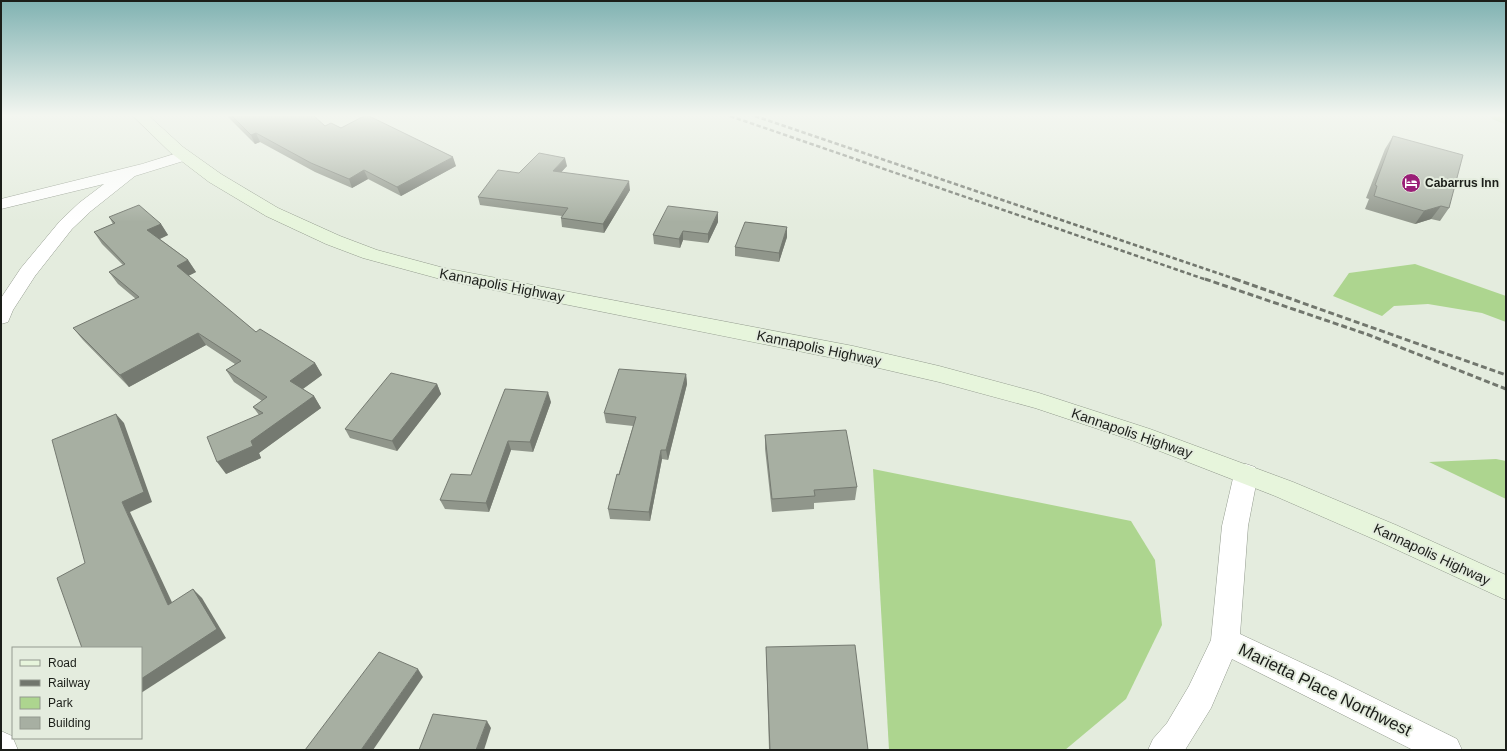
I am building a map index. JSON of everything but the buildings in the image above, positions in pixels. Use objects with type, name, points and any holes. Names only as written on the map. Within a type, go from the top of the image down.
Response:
[{"type":"main road","name":"Kannapolis Highway","points":[[179,151],[215,178],[272,212],[333,240],[370,254],[444,274],[853,354],[939,374],[1039,401],[1142,435],[1246,474],[1387,533],[1506,588]]},
{"type":"street","points":[[1,204],[129,173],[184,156]]},
{"type":"street","points":[[1,317],[3,310],[28,272],[66,225],[85,207],[129,173]]},
{"type":"street","points":[[1164,750],[1178,734],[1200,697],[1225,641],[1235,526],[1246,474]]},
{"type":"street","name":"Marietta Place Northwest","points":[[1225,641],[1336,694],[1446,750]]},
{"type":"green space","points":[[1415,264],[1506,296],[1506,322],[1482,313],[1428,304],[1394,306],[1382,316],[1333,296],[1349,273]]},
{"type":"green space","points":[[1496,459],[1506,461],[1506,499],[1429,462]]},
{"type":"green space","points":[[873,469],[1131,521],[1155,560],[1162,625],[1126,699],[1065,750],[889,750]]},
{"type":"railway","points":[[832,151],[1207,280]]},
{"type":"railway","points":[[858,151],[1238,280]]},
{"type":"railway","points":[[1205,279],[1369,335],[1506,389]]},
{"type":"railway","points":[[1235,279],[1506,375]]},
{"type":"place","name":"Cabarrus Inn","points":[[1411,183]]}]
